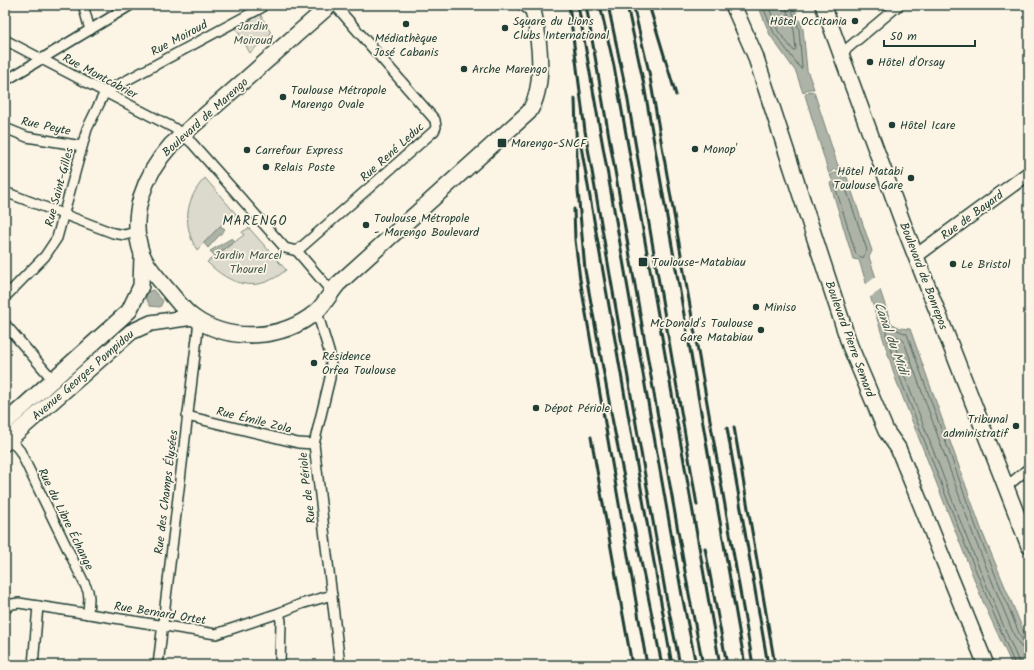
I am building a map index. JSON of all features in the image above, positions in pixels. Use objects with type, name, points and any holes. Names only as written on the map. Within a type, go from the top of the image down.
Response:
[{"type":"main road","name":"Boulevard de Marengo","points":[[330,5],[182,135],[158,160],[150,173],[139,203],[138,231],[142,254],[150,268],[196,319],[216,329],[232,333],[263,334],[287,328],[316,312],[338,284],[529,112],[535,103],[539,80],[538,47],[529,8]]},
{"type":"main road","name":"Boulevard Pierre Semard","points":[[734,5],[755,55],[787,157],[858,364],[886,432],[898,448],[986,665]]},
{"type":"main road","name":"Boulevard de Bonrepos","points":[[823,5],[916,256],[1029,546]]},
{"type":"main road","name":"Avenue Georges Pompidou","points":[[6,421],[129,311],[141,286],[142,254]]},
{"type":"main road","name":"Avenue Georges Pompidou","points":[[8,441],[131,332],[151,323],[196,319]]},
{"type":"street","points":[[83,5],[90,30]]},
{"type":"street","points":[[5,81],[131,5]]},
{"type":"street","name":"Rue Moiroud","points":[[105,92],[261,8],[259,5]]},
{"type":"street","name":"Rue René Leduc","points":[[297,251],[411,153],[434,131],[436,127],[435,120],[335,5]]},
{"type":"street","points":[[842,53],[899,5]]},
{"type":"street","name":"Rue Montcabrier","points":[[5,40],[174,128],[182,135]]},
{"type":"street","name":"Rue Saint-Gilles","points":[[5,297],[45,256],[57,238],[65,214],[87,129],[105,92]]},
{"type":"street","name":"Rue Peyte","points":[[5,128],[26,137],[82,146]]},
{"type":"street","points":[[182,135],[192,143],[285,248],[297,251],[332,292]]},
{"type":"street","name":"Rue de Bayard","points":[[916,256],[1029,173]]},
{"type":"street","points":[[5,192],[113,233],[125,235],[138,231]]},
{"type":"street","name":"Rue de Périole","points":[[316,312],[331,358],[330,378],[314,444],[340,665]]},
{"type":"street","name":"Rue des Champs Élysées","points":[[158,665],[187,416],[196,319]]},
{"type":"street","points":[[5,324],[53,380]]},
{"type":"street","name":"Rue Émile Zola","points":[[187,416],[298,443],[314,444]]},
{"type":"street","name":"Rue du Libre Échange","points":[[8,441],[20,451],[88,591],[88,614]]},
{"type":"street","points":[[1006,487],[1029,468]]},
{"type":"street","name":"Rue Bernard Ortet","points":[[5,609],[12,604],[19,603],[216,634],[301,604],[332,595]]},
{"type":"street","points":[[33,665],[38,606]]},
{"type":"street","points":[[279,613],[281,621],[280,665]]},
{"type":"green space","name":"Jardin Moiroud","points":[[260,14],[271,33],[250,53],[236,28]]},
{"type":"green space","name":"Jardin Marcel Thourel","points":[[205,178],[236,214],[230,220],[228,218],[197,250],[189,232],[188,213],[193,195]]},
{"type":"green space","name":"Jardin Marcel Thourel","points":[[249,228],[286,270],[276,278],[255,284],[245,284],[226,277],[207,262],[244,235],[242,232]]},
{"type":"water","points":[[758,5],[793,5],[803,29],[807,70],[814,89],[808,89],[803,93],[796,72],[770,35]]},
{"type":"water","points":[[809,91],[814,92],[838,166],[840,166],[841,170],[834,169],[829,174],[805,95]]},
{"type":"water","name":"Canal du Midi","points":[[841,173],[842,178],[847,177],[872,251],[869,257],[891,323],[900,328],[910,329],[983,534],[1029,644],[1029,665],[1012,665],[984,604],[896,380],[859,260],[853,259],[830,183],[833,182],[830,175]]},
{"type":"water","points":[[220,226],[225,229],[208,248],[204,243]]},
{"type":"water","points":[[232,238],[235,241],[215,256],[210,251]]},
{"type":"water","points":[[153,290],[163,301],[160,307],[150,306],[146,298],[147,292]]},
{"type":"pier","points":[[877,276],[882,289],[869,298],[865,285]]},
{"type":"railway","points":[[569,5],[585,131],[666,596],[680,665]]},
{"type":"railway","points":[[578,5],[682,595],[696,665]]},
{"type":"railway","points":[[586,5],[689,594],[703,665]]},
{"type":"railway","points":[[600,5],[614,66],[720,665]]},
{"type":"railway","points":[[608,5],[627,95],[697,505]]},
{"type":"railway","points":[[627,5],[644,85],[745,665]]},
{"type":"railway","points":[[633,5],[649,72],[753,665]]},
{"type":"railway","points":[[649,5],[676,95]]},
{"type":"railway","points":[[575,99],[578,190],[585,270],[613,423],[662,665]]},
{"type":"railway","points":[[581,146],[672,665]]},
{"type":"railway","points":[[574,209],[575,240],[580,279],[647,665]]},
{"type":"railway","points":[[734,427],[775,665]]},
{"type":"railway","points":[[727,428],[768,665]]},
{"type":"railway","points":[[591,437],[632,665]]},
{"type":"railway","points":[[705,548],[727,665]]},
{"type":"place","name":"Hôtel Occitania","points":[[855,21]]},
{"type":"place","name":"Médiathèque José Cabanis","points":[[406,24]]},
{"type":"place","name":"Square du Lions Clubs International","points":[[505,28]]},
{"type":"place","name":"Hôtel d'Orsay","points":[[870,62]]},
{"type":"place","name":"Arche Marengo","points":[[464,69]]},
{"type":"place","name":"Toulouse Métropole Marengo Ovale","points":[[283,97]]},
{"type":"place","name":"Hôtel Icare","points":[[892,125]]},
{"type":"place","name":"Marengo-SNCF","points":[[502,143]]},
{"type":"place","name":"Monop'","points":[[695,149]]},
{"type":"place","name":"Carrefour Express","points":[[247,150]]},
{"type":"place","name":"Relais Poste","points":[[266,167]]},
{"type":"place","name":"Hôtel Matabi Toulouse Gare","points":[[911,178]]},
{"type":"place","name":"Toulouse Métropole - Marengo Boulevard","points":[[366,225]]},
{"type":"place","name":"Toulouse-Matabiau","points":[[643,262]]},
{"type":"place","name":"Le Bristol","points":[[953,264]]},
{"type":"place","name":"Miniso","points":[[756,307]]},
{"type":"place","name":"McDonald's Toulouse Gare Matabiau","points":[[761,330]]},
{"type":"place","name":"Résidence Orfea Toulouse","points":[[314,363]]},
{"type":"place","name":"Dépot Périole","points":[[536,408]]},
{"type":"place","name":"Tribunal administratif","points":[[1016,426]]},
{"type":"district","name":"MARENGO","points":[[255,220]]}]
